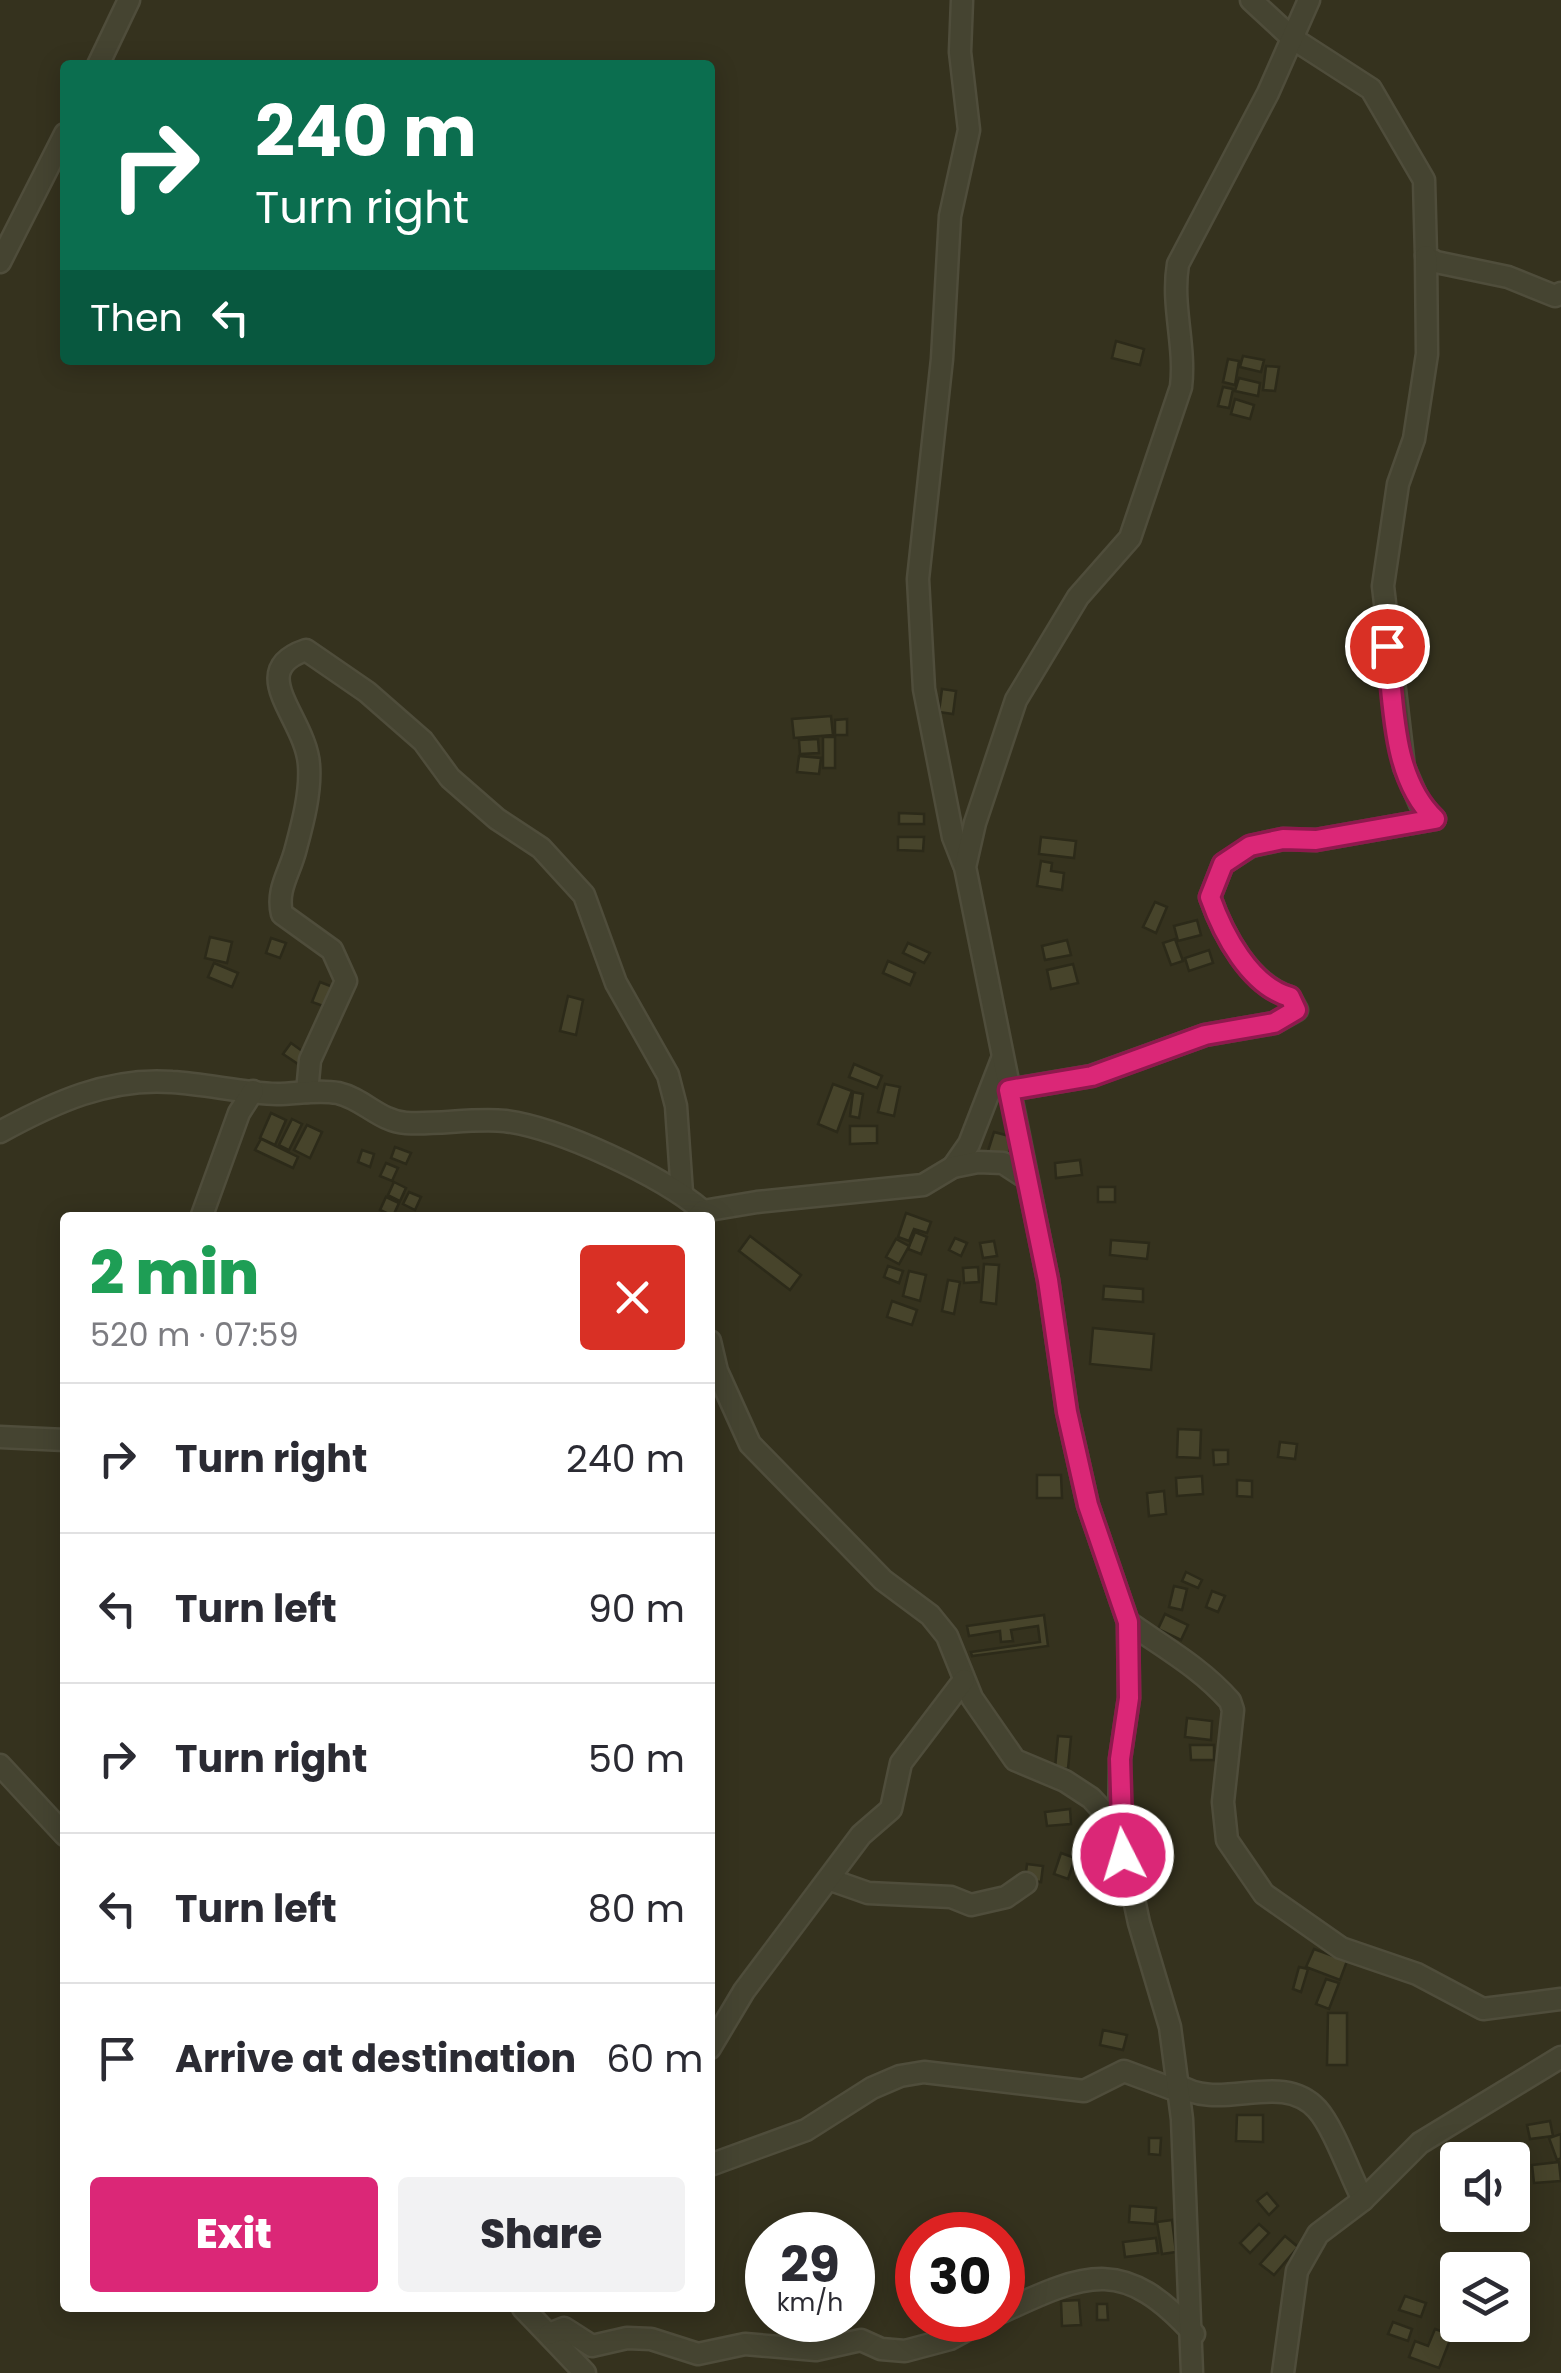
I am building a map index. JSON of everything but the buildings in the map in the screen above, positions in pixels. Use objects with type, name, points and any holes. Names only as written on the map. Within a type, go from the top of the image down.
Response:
[{"type":"street","points":[[100,60],[129,0]]},
{"type":"street","points":[[962,0],[960,52],[969,130],[950,216],[942,360],[918,579],[924,689],[953,837],[965,867],[1088,1505],[1128,1622],[1131,1652],[1120,1759],[1119,1828],[1139,1923],[1170,2027],[1182,2119],[1194,2334],[1192,2373]]},
{"type":"street","points":[[1009,1090],[1092,1076],[1205,1035],[1274,1023],[1296,1010],[1290,997],[1276,994],[1240,958],[1216,916],[1210,897],[1223,864],[1250,846],[1283,839],[1316,840],[1435,819],[1420,804],[1404,767],[1383,586],[1398,484],[1414,439],[1427,354],[1424,180],[1370,88],[1292,38],[1251,0]]},
{"type":"street","points":[[965,867],[975,823],[1016,700],[1078,597],[1130,538],[1181,387],[1184,363],[1174,289],[1178,264],[1309,0]]},
{"type":"street","points":[[0,262],[60,144]]},
{"type":"street","points":[[1426,256],[1436,262],[1508,278],[1555,296],[1561,293]]},
{"type":"street","points":[[307,1092],[310,1060],[346,981],[332,950],[282,914],[278,896],[297,847],[309,789],[309,760],[302,728],[278,691],[277,672],[286,656],[306,650],[367,692],[423,741],[450,778],[497,819],[541,848],[584,895],[616,983],[668,1075],[676,1106],[682,1193]]},
{"type":"street","points":[[715,1212],[923,1185],[952,1167],[970,1144],[1003,1057]]},
{"type":"street","points":[[0,1132],[72,1096],[110,1085],[168,1081],[253,1092],[336,1093],[358,1100],[383,1119],[406,1123],[506,1121],[654,1174],[682,1193],[698,1212]]},
{"type":"street","points":[[202,1212],[239,1113],[253,1092]]},
{"type":"street","points":[[952,1167],[1003,1163],[1026,1178]]},
{"type":"street","points":[[715,1362],[750,1444],[883,1580],[930,1614],[947,1636],[964,1680],[1015,1760],[1065,1780],[1091,1798],[1119,1828]]},
{"type":"street","points":[[37,1438],[60,1428]]},
{"type":"street","points":[[0,1436],[60,1440]]},
{"type":"street","points":[[1128,1622],[1152,1642],[1181,1656],[1230,1701],[1233,1710],[1223,1802],[1228,1840],[1264,1894],[1341,1948],[1417,1974],[1482,2009],[1561,1999]]},
{"type":"street","points":[[1131,1652],[1152,1642]]},
{"type":"street","points":[[715,2040],[744,1991],[861,1835],[891,1809],[901,1763],[964,1680]]},
{"type":"street","points":[[0,1765],[60,1829]]},
{"type":"street","points":[[831,1880],[868,1893],[950,1897],[971,1904],[1006,1898],[1026,1884]]},
{"type":"street","points":[[1283,2373],[1288,2314],[1306,2249],[1420,2143],[1467,2110],[1561,2057]]},
{"type":"street","points":[[715,2163],[806,2130],[872,2088],[924,2072],[1084,2091],[1124,2071],[1202,2098],[1280,2092],[1305,2098],[1321,2113],[1362,2200]]},
{"type":"street","points":[[1182,2119],[1202,2098]]},
{"type":"street","points":[[1025,2301],[1042,2293],[1109,2278],[1138,2285],[1162,2299],[1194,2334]]},
{"type":"street","points":[[527,2312],[585,2373]]},
{"type":"street","points":[[549,2334],[564,2328],[592,2346],[627,2338],[698,2354],[746,2344],[816,2350],[861,2340],[882,2349],[905,2351],[939,2342]]},
{"type":"route","points":[[1123,1855],[1119,1828],[1120,1759],[1129,1698],[1128,1622],[1088,1505],[1067,1412],[1048,1280],[1009,1090],[1092,1076],[1205,1035],[1274,1023],[1296,1010],[1290,997],[1276,994],[1240,958],[1216,916],[1210,897],[1223,864],[1250,846],[1428,824],[1435,819],[1420,804],[1404,767],[1387,646]]}]
